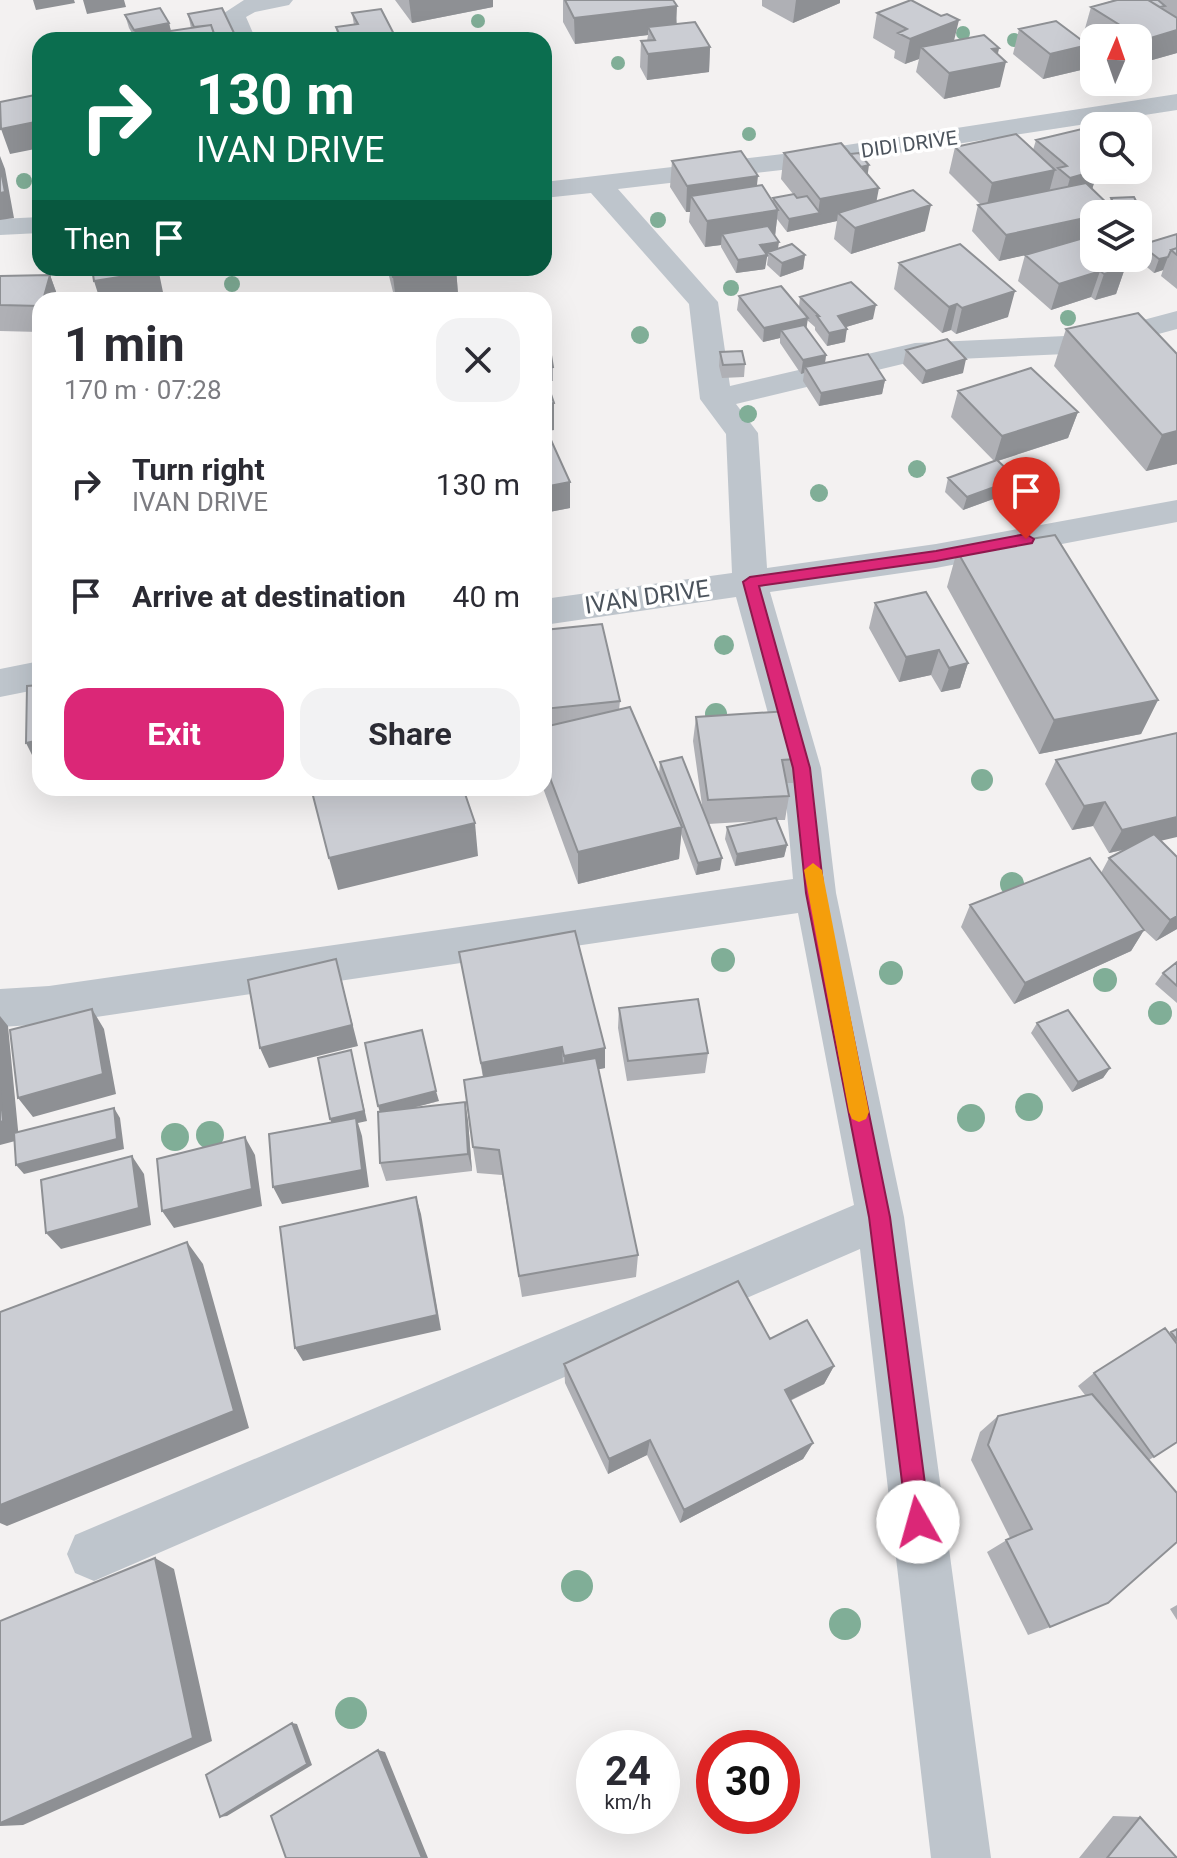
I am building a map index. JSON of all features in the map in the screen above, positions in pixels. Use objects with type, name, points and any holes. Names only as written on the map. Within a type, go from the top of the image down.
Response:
[{"type":"street","points":[[240,32],[233,15],[248,6],[281,0]]},
{"type":"street","name":"DIDI DRIVE","points":[[552,189],[975,135],[1177,102]]},
{"type":"street","points":[[599,185],[703,302],[716,399],[742,433],[750,582],[802,768],[815,893],[880,1217],[961,1858]]},
{"type":"street","points":[[0,227],[32,225]]},
{"type":"street","points":[[716,399],[915,352],[1088,344],[1177,320]]},
{"type":"street","name":"IVAN DRIVE","points":[[552,611],[936,556],[1177,511]]},
{"type":"street","points":[[0,683],[32,677]]},
{"type":"street","points":[[0,1008],[49,1005],[815,893]]},
{"type":"street","points":[[94,1554],[880,1217]]},
{"type":"building","points":[[565,0],[673,0],[677,6],[574,18]]},
{"type":"building","points":[[911,0],[941,16],[947,14],[959,20],[910,39],[898,33],[907,29],[877,13]]},
{"type":"building","points":[[1117,0],[1148,0],[1177,18],[1177,30],[1152,38],[1152,24],[1118,24],[1091,7]]},
{"type":"building","points":[[1148,0],[1158,0],[1165,6],[1160,7]]},
{"type":"building","points":[[160,8],[169,23],[134,30],[125,15]]},
{"type":"building","points":[[222,8],[234,32],[214,32],[211,25],[194,27],[188,14]]},
{"type":"building","points":[[381,9],[393,32],[338,32],[336,27],[358,24],[352,13]]},
{"type":"building","points":[[1056,21],[1080,39],[1080,47],[1050,54],[1019,29]]},
{"type":"building","points":[[695,22],[710,47],[648,54],[641,41],[655,40],[648,27]]},
{"type":"building","points":[[211,25],[213,32],[163,32]]},
{"type":"building","points":[[984,35],[999,48],[992,49],[1006,62],[949,73],[921,47]]},
{"type":"building","points":[[32,96],[32,123],[1,129],[0,102]]},
{"type":"building","points":[[1080,129],[1080,175],[1070,178],[1058,168],[1067,166],[1036,140]]},
{"type":"building","points":[[1016,134],[1055,170],[992,183],[955,147]]},
{"type":"building","points":[[841,143],[879,188],[820,199],[784,153]]},
{"type":"building","points":[[741,151],[758,176],[687,186],[672,161]]},
{"type":"building","points":[[859,153],[869,165],[861,167],[850,154]]},
{"type":"building","points":[[0,166],[5,192],[0,193]]},
{"type":"building","points":[[1081,184],[1087,184],[1104,200],[1080,200],[1080,219],[1006,235],[978,205]]},
{"type":"building","points":[[762,185],[778,210],[707,221],[691,196]]},
{"type":"building","points":[[913,190],[931,205],[855,228],[838,213]]},
{"type":"building","points":[[794,194],[797,198],[807,196],[820,213],[789,219],[773,198]]},
{"type":"building","points":[[1134,197],[1136,200],[1112,200]]},
{"type":"building","points":[[768,226],[779,242],[760,245],[767,255],[738,260],[722,234]]},
{"type":"building","points":[[1177,234],[1177,248],[1171,250],[1168,257],[1159,259],[1152,254],[1152,242]]},
{"type":"building","points":[[1080,239],[1080,272],[1097,272],[1059,284],[1025,255]]},
{"type":"building","points":[[792,244],[805,255],[782,263],[768,252]]},
{"type":"building","points":[[960,244],[1015,291],[962,308],[957,304],[949,307],[899,263]]},
{"type":"building","points":[[0,276],[50,276],[45,292],[32,292],[32,306],[0,305]]},
{"type":"building","points":[[93,276],[126,276],[94,281]]},
{"type":"building","points":[[851,282],[876,305],[838,316],[847,329],[829,333],[819,316],[800,297]]},
{"type":"building","points":[[781,286],[808,318],[764,328],[739,296]]},
{"type":"building","points":[[1138,313],[1177,354],[1177,431],[1162,435],[1066,329]]},
{"type":"building","points":[[804,325],[826,355],[803,360],[781,330]]},
{"type":"building","points":[[947,339],[966,359],[926,371],[906,350]]},
{"type":"building","points":[[742,351],[745,364],[723,365],[720,352]]},
{"type":"building","points":[[868,354],[885,380],[821,393],[805,367]]},
{"type":"building","points":[[1031,368],[1078,412],[1002,436],[958,391]]},
{"type":"building","points":[[552,442],[570,482],[552,485]]},
{"type":"building","points":[[997,460],[1011,473],[1005,475],[1011,481],[967,497],[948,478]]},
{"type":"building","points":[[1055,535],[1158,700],[1054,720],[957,551]]},
{"type":"building","points":[[926,592],[968,663],[949,668],[939,650],[906,657],[875,603]]},
{"type":"building","points":[[602,624],[620,701],[552,708],[552,629]]},
{"type":"building","points":[[27,686],[32,686],[32,742],[26,743]]},
{"type":"building","points":[[630,707],[682,827],[578,852],[552,783],[552,725]]},
{"type":"building","points":[[789,711],[797,759],[782,760],[789,796],[708,800],[696,717]]},
{"type":"building","points":[[1177,733],[1177,817],[1122,830],[1105,802],[1084,806],[1056,760]]},
{"type":"building","points":[[682,757],[722,858],[698,863],[660,762]]},
{"type":"building","points":[[313,796],[466,796],[475,823],[329,858]]},
{"type":"building","points":[[776,818],[787,845],[737,854],[727,827]]},
{"type":"building","points":[[1154,834],[1177,857],[1177,916],[1170,920],[1109,858]]},
{"type":"building","points":[[1090,858],[1144,930],[1025,983],[970,905]]},
{"type":"building","points":[[575,931],[605,1048],[564,1056],[562,1047],[481,1063],[459,952]]},
{"type":"building","points":[[336,959],[352,1025],[260,1048],[248,980]]},
{"type":"building","points":[[1177,962],[1177,986],[1163,973]]},
{"type":"building","points":[[698,999],[708,1053],[628,1061],[619,1008]]},
{"type":"building","points":[[92,1009],[103,1074],[18,1098],[10,1030]]},
{"type":"building","points":[[1068,1010],[1110,1068],[1078,1082],[1037,1023]]},
{"type":"building","points":[[422,1030],[436,1091],[378,1106],[365,1043]]},
{"type":"building","points":[[351,1050],[364,1111],[330,1119],[318,1058]]},
{"type":"building","points":[[596,1058],[638,1255],[519,1276],[499,1150],[473,1147],[464,1080]]},
{"type":"building","points":[[0,1088],[3,1121],[0,1122]]},
{"type":"building","points":[[465,1102],[468,1154],[380,1163],[378,1112]]},
{"type":"building","points":[[114,1108],[117,1139],[16,1165],[14,1133]]},
{"type":"building","points":[[356,1118],[362,1170],[273,1187],[269,1134]]},
{"type":"building","points":[[245,1137],[252,1189],[162,1211],[157,1159]]},
{"type":"building","points":[[132,1156],[139,1208],[46,1233],[41,1180]]},
{"type":"building","points":[[416,1197],[437,1315],[295,1348],[280,1227]]},
{"type":"building","points":[[187,1242],[234,1411],[0,1505],[0,1312]]},
{"type":"building","points":[[738,1281],[770,1339],[807,1320],[834,1366],[785,1390],[813,1443],[684,1510],[650,1440],[609,1459],[564,1364]]},
{"type":"building","points":[[1165,1328],[1177,1344],[1177,1442],[1154,1457],[1094,1373]]},
{"type":"building","points":[[1092,1394],[1177,1493],[1177,1542],[1108,1603],[1050,1627],[1006,1540],[1032,1529],[988,1445],[998,1416]]},
{"type":"building","points":[[155,1558],[193,1738],[0,1823],[0,1621]]},
{"type":"building","points":[[292,1723],[307,1764],[220,1817],[206,1775]]},
{"type":"building","points":[[378,1750],[422,1858],[286,1858],[271,1816]]},
{"type":"building","points":[[1140,1817],[1177,1858],[1107,1858]]},
{"type":"slow traffic","points":[[813,870],[859,1112]]},
{"type":"route","points":[[918,1522],[880,1217],[815,893],[802,768],[750,582],[936,556],[1026,539]]}]
